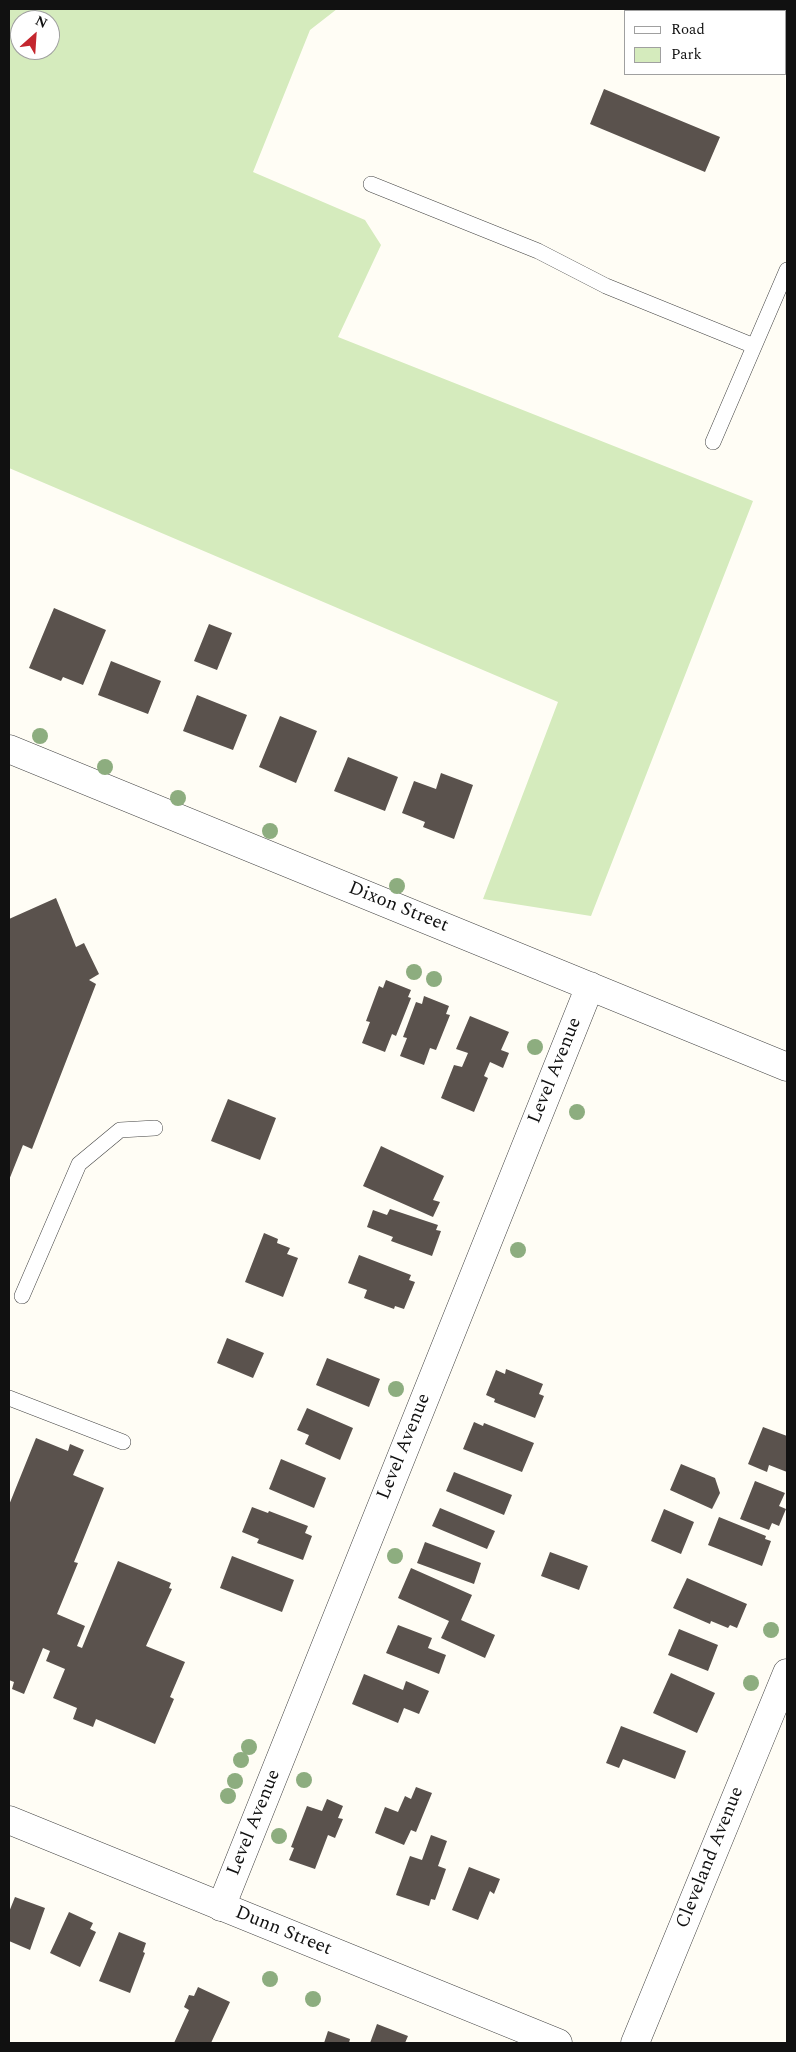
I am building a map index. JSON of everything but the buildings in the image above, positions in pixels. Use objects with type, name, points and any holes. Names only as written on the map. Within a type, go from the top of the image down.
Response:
[{"type":"street","name":"Dixon Street","points":[[9,749],[787,1067]]},
{"type":"street","name":"Level Avenue","points":[[221,1907],[590,986]]},
{"type":"street","name":"Cleveland Avenue","points":[[635,2043],[787,1673]]},
{"type":"street","name":"Dunn Street","points":[[9,1820],[552,2042]]},
{"type":"lane","points":[[371,184],[538,251],[606,286],[754,346]]},
{"type":"lane","points":[[713,442],[787,270]]},
{"type":"lane","points":[[22,1296],[79,1164],[120,1130],[155,1128]]},
{"type":"lane","points":[[9,1398],[123,1442]]},
{"type":"green space","points":[[9,9],[337,9],[310,30],[253,172],[365,220],[381,245],[338,337],[753,501],[591,916],[483,899],[558,702],[9,468]]}]
